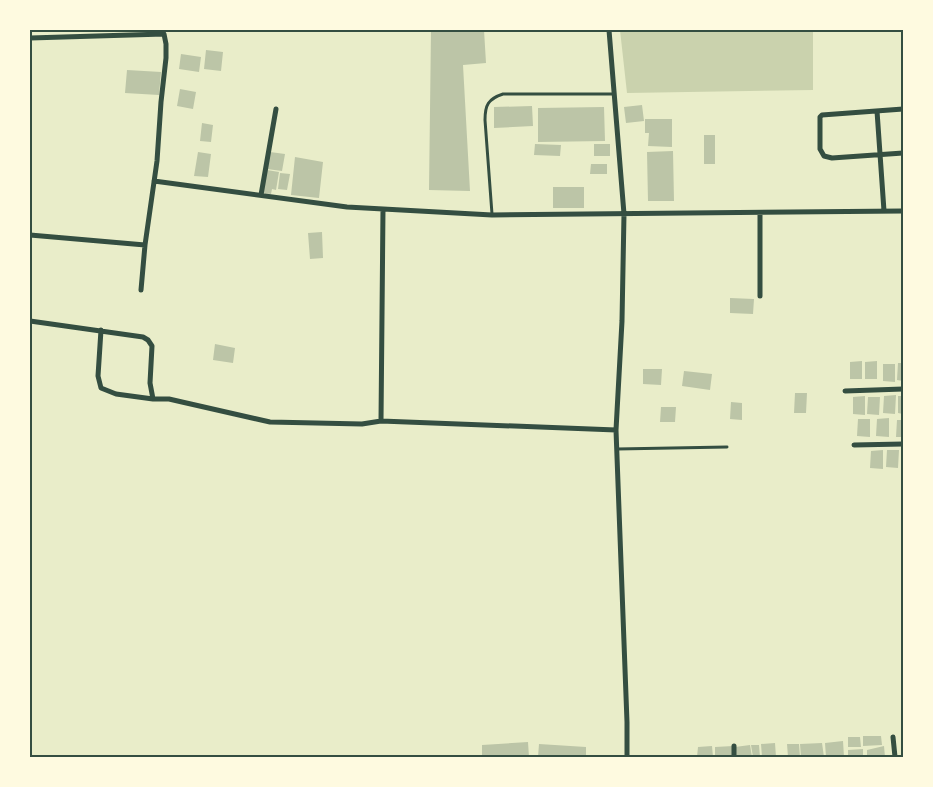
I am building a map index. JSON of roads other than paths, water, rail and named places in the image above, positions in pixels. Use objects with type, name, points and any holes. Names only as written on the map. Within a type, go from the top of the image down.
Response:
[{"type":"street","points":[[609,30],[624,214],[622,321],[616,430],[627,757]]},
{"type":"street","points":[[30,38],[165,32],[166,58],[157,161],[145,245],[141,290]]},
{"type":"street","points":[[261,195],[276,109]]},
{"type":"street","points":[[903,109],[820,117],[820,149],[824,156],[832,158],[903,154]]},
{"type":"street","points":[[877,111],[884,211]]},
{"type":"street","points":[[154,182],[347,207],[492,215],[903,211]]},
{"type":"street","points":[[381,421],[383,210]]},
{"type":"street","points":[[760,213],[760,296]]},
{"type":"street","points":[[30,235],[145,245]]},
{"type":"street","points":[[30,320],[101,330],[148,340],[152,346],[150,382],[153,399]]},
{"type":"street","points":[[101,330],[98,376],[101,388],[116,394],[182,402],[270,422],[362,424],[381,421],[616,430]]},
{"type":"street","points":[[845,391],[903,389]]},
{"type":"street","points":[[854,445],[903,444]]},
{"type":"street","points":[[893,738],[895,757]]},
{"type":"street","points":[[734,746],[734,757]]},
{"type":"lane","points":[[492,215],[485,120],[485,109],[488,102],[494,97],[503,94],[614,94]]},
{"type":"lane","points":[[617,449],[727,447]]}]
